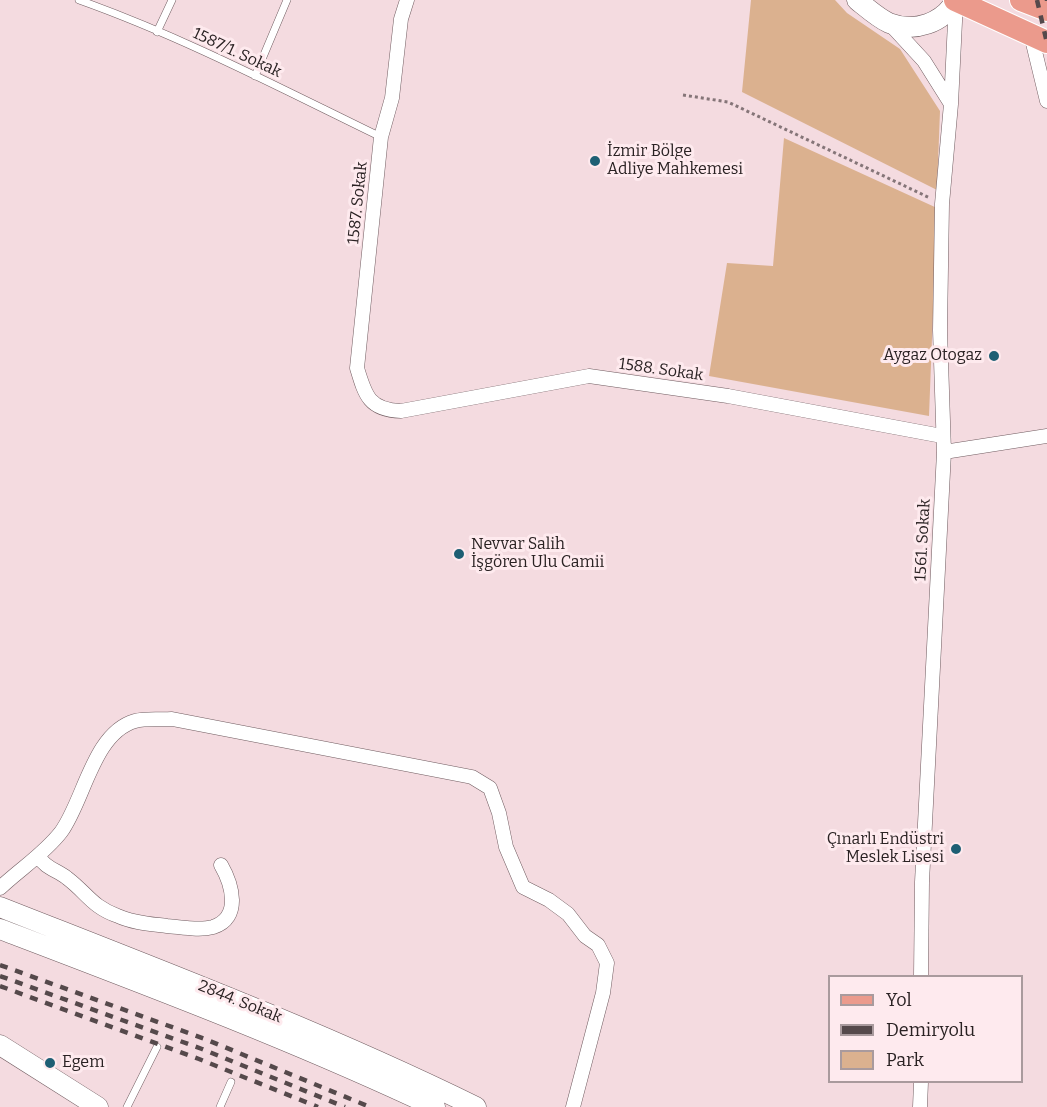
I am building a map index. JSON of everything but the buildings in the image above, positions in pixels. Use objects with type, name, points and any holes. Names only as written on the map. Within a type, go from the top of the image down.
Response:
[{"type":"main road","points":[[858,0],[889,23],[912,26],[927,25],[945,16],[956,0],[1039,39]]},
{"type":"main road","points":[[1021,0],[1047,10]]},
{"type":"main road","name":"2844. Sokak","points":[[0,907],[299,1026],[411,1075],[476,1107]]},
{"type":"main road","name":"2844. Sokak","points":[[0,929],[265,1032],[368,1075],[435,1107]]},
{"type":"main road","points":[[0,1045],[98,1107]]},
{"type":"street","name":"1587. Sokak","points":[[375,407],[364,392],[357,368],[381,137],[392,98],[401,19],[407,0]]},
{"type":"street","name":"1561. Sokak","points":[[921,975],[922,882],[944,452],[940,330],[942,204],[951,105],[956,0]]},
{"type":"street","points":[[889,23],[924,61],[951,105]]},
{"type":"street","points":[[1039,39],[1047,101]]},
{"type":"street","name":"1588. Sokak","points":[[375,407],[400,411],[589,376],[728,396],[942,436]]},
{"type":"street","points":[[944,452],[1047,436]]},
{"type":"street","points":[[0,888],[39,857],[62,831],[107,741],[120,727],[136,720],[172,719],[472,777],[490,788],[499,813],[506,847],[523,887],[549,900],[568,914],[585,936],[598,945],[608,963],[603,993],[573,1107]]},
{"type":"street","points":[[39,857],[44,865],[69,879],[99,908],[138,922],[191,928],[213,927],[226,919],[233,906],[231,888],[220,865]]},
{"type":"street","points":[[921,1083],[921,1107]]},
{"type":"lane","name":"1587/1. Sokak","points":[[79,0],[116,13],[255,76],[381,137]]},
{"type":"lane","points":[[157,32],[172,0]]},
{"type":"lane","points":[[255,76],[287,0]]},
{"type":"lane","points":[[127,1107],[157,1047]]},
{"type":"lane","points":[[220,1107],[231,1082]]},
{"type":"path","points":[[684,95],[728,102],[942,204]]},
{"type":"green space","points":[[751,0],[835,0],[847,13],[900,49],[940,111],[937,190],[742,92]]},
{"type":"green space","points":[[784,138],[937,208],[929,416],[709,376],[727,263],[773,266]]},
{"type":"railway","points":[[1037,0],[1047,43]]},
{"type":"railway","points":[[0,965],[205,1039],[370,1107]]},
{"type":"railway","points":[[0,976],[202,1049],[345,1107]]},
{"type":"railway","points":[[0,986],[199,1059],[318,1107]]},
{"type":"place","name":"İzmir Bölge Adliye Mahkemesi","points":[[595,161]]},
{"type":"place","name":"Aygaz Otogaz","points":[[994,356]]},
{"type":"place","name":"Nevvar Salih İşgören Ulu Camii","points":[[459,554]]},
{"type":"place","name":"Çınarlı Endüstri Meslek Lisesi","points":[[956,849]]},
{"type":"place","name":"Egem","points":[[50,1063]]}]
